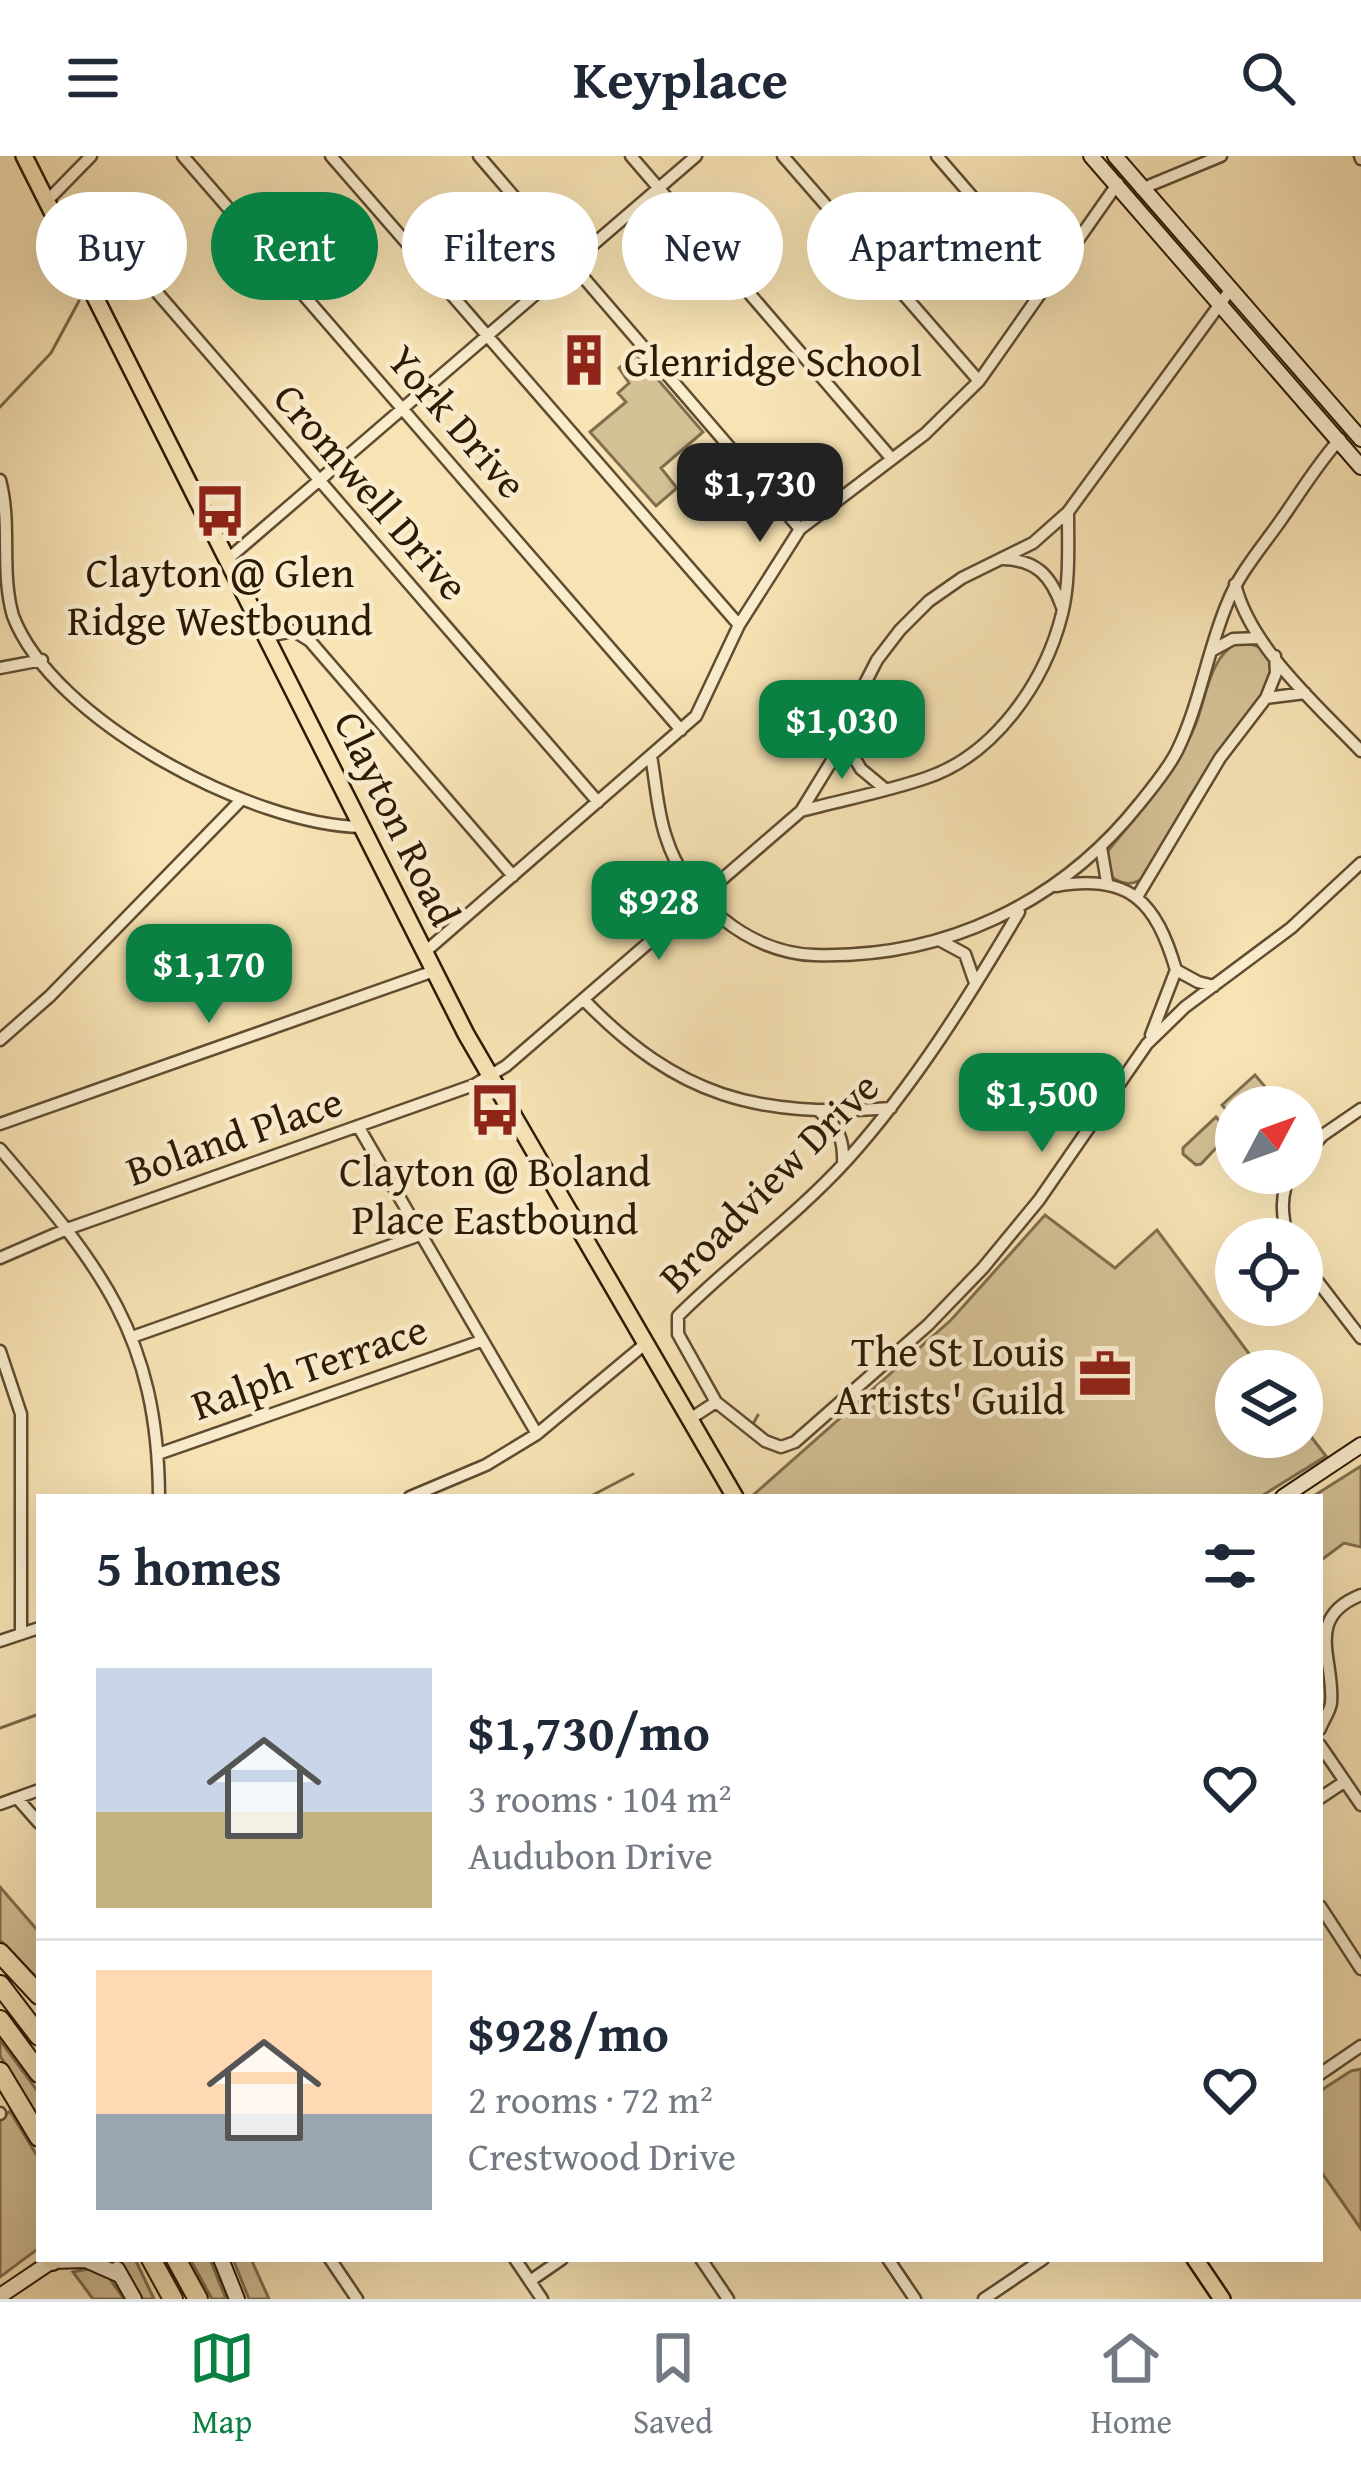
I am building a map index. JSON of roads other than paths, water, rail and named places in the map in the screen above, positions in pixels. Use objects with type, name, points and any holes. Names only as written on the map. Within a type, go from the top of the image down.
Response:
[{"type":"highway","points":[[0,1953],[36,1992]]},
{"type":"highway","points":[[0,1985],[36,2032]]},
{"type":"highway","points":[[0,2020],[36,2069]]},
{"type":"highway","points":[[0,2072],[36,2132]]},
{"type":"highway","points":[[154,2262],[171,2296]]},
{"type":"highway","points":[[178,2262],[198,2299]]},
{"type":"main road","name":"Clayton Road","points":[[24,156],[42,192]]},
{"type":"main road","name":"Clayton Road","points":[[98,300],[434,971],[732,1494]]},
{"type":"main road","points":[[1197,2262],[1222,2299]]},
{"type":"street","points":[[56,192],[92,156]]},
{"type":"street","name":"York Drive","points":[[184,156],[681,730]]},
{"type":"street","points":[[331,156],[739,625]]},
{"type":"street","points":[[479,156],[510,192]]},
{"type":"street","points":[[631,156],[892,459]]},
{"type":"street","points":[[598,241],[696,156]]},
{"type":"street","points":[[783,156],[979,381]]},
{"type":"street","points":[[937,156],[968,192]]},
{"type":"street","points":[[1091,156],[1361,467]]},
{"type":"street","points":[[651,756],[666,838],[700,895],[745,934],[784,951],[866,954],[938,940],[1021,909],[1101,848],[1175,755],[1235,584],[1338,440],[1356,434],[1114,156]]},
{"type":"street","points":[[1128,199],[1221,156]]},
{"type":"street","points":[[1084,230],[1129,173]]},
{"type":"street","points":[[801,811],[844,740],[867,679],[904,626],[946,589],[1033,543],[1068,512],[1231,289]]},
{"type":"street","points":[[598,294],[800,529]]},
{"type":"street","name":"Cromwell Drive","points":[[163,300],[598,802]]},
{"type":"street","points":[[229,558],[531,300]]},
{"type":"street","points":[[425,952],[701,710],[739,625],[800,529],[952,410],[979,381],[1035,300]]},
{"type":"street","points":[[0,480],[6,502],[5,593],[17,625],[86,707],[123,738],[242,799],[322,824],[362,826]]},
{"type":"street","points":[[801,811],[929,777],[992,736],[1029,693],[1051,651],[1063,610],[1068,512]]},
{"type":"street","points":[[1000,559],[1037,566],[1050,579],[1063,610]]},
{"type":"street","points":[[1235,584],[1241,608],[1260,638],[1361,752]]},
{"type":"street","points":[[268,636],[294,631],[310,641],[513,876]]},
{"type":"street","points":[[1213,650],[1233,639],[1260,638]]},
{"type":"street","points":[[1136,897],[1220,758],[1265,698],[1276,673],[1275,656]]},
{"type":"street","points":[[0,668],[42,660]]},
{"type":"street","points":[[1265,698],[1305,693]]},
{"type":"street","points":[[844,740],[861,770],[884,788]]},
{"type":"street","points":[[0,1040],[50,996],[242,799]]},
{"type":"street","name":"Boland Place","points":[[0,1258],[67,1229],[490,1076],[801,811]]},
{"type":"street","points":[[1101,848],[1107,882]]},
{"type":"street","points":[[1147,1044],[1291,928],[1361,863]]},
{"type":"street","points":[[690,1419],[716,1402],[774,1445],[788,1447],[795,1442],[928,1325],[983,1268],[1039,1200],[1147,1044],[1176,970],[1156,915],[1136,897],[1107,882],[1053,887]]},
{"type":"street","name":"Broadview Drive","points":[[716,1402],[678,1334],[678,1316],[792,1215],[891,1108],[938,1046],[1021,909]]},
{"type":"street","points":[[938,940],[965,954],[973,967],[975,986]]},
{"type":"street","points":[[1176,970],[1214,986]]},
{"type":"street","points":[[0,1124],[434,971]]},
{"type":"street","points":[[584,1000],[626,1043],[692,1082],[777,1109],[891,1108]]},
{"type":"street","points":[[1323,1136],[1361,1108]]},
{"type":"street","points":[[820,1112],[842,1137],[843,1164]]},
{"type":"street","points":[[358,1126],[537,1434]]},
{"type":"street","points":[[0,1149],[102,1275],[132,1336],[158,1454],[158,1494]]},
{"type":"street","points":[[132,1336],[420,1235]]},
{"type":"street","points":[[1323,1288],[1361,1338]]},
{"type":"street","name":"Ralph Terrace","points":[[158,1454],[481,1341]]},
{"type":"street","points":[[417,1494],[486,1466],[537,1434],[645,1344]]},
{"type":"street","points":[[0,1351],[21,1414],[21,1634]]},
{"type":"street","points":[[1287,1494],[1361,1445]]},
{"type":"street","points":[[1323,1723],[1331,1707],[1324,1637],[1332,1617],[1348,1600],[1361,1595]]},
{"type":"street","points":[[0,1641],[36,1629]]},
{"type":"street","points":[[1323,1750],[1361,1804]]},
{"type":"street","points":[[1323,1796],[1344,1782]]},
{"type":"street","points":[[0,1804],[36,1791]]},
{"type":"street","points":[[17,1798],[36,1820]]},
{"type":"street","points":[[1323,1911],[1361,1969]]},
{"type":"street","points":[[1323,2072],[1361,2047]]},
{"type":"street","points":[[0,2296],[51,2262]]},
{"type":"street","points":[[85,2262],[101,2263],[120,2275]]},
{"type":"street","points":[[113,2262],[134,2299]]},
{"type":"street","points":[[221,2262],[237,2299]]},
{"type":"street","points":[[332,2262],[357,2299]]},
{"type":"street","points":[[517,2262],[542,2299]]},
{"type":"street","points":[[530,2281],[558,2262]]},
{"type":"street","points":[[703,2262],[728,2299]]},
{"type":"street","points":[[890,2262],[915,2299]]},
{"type":"street","points":[[984,2299],[1039,2262]]},
{"type":"waterway","points":[[0,407],[51,353],[79,301]]},
{"type":"waterway","points":[[753,1424],[758,1415]]},
{"type":"waterway","points":[[595,1494],[633,1474]]},
{"type":"waterway","points":[[0,1728],[36,1715]]},
{"type":"place","name":"Glenridge School","points":[[584,360]]},
{"type":"place","name":"Clayton @ Glen Ridge Westbound","points":[[220,511]]},
{"type":"place","name":"Clayton @ Boland Place Eastbound","points":[[495,1110]]},
{"type":"place","name":"The St Louis Artists' Guild","points":[[1105,1374]]}]
